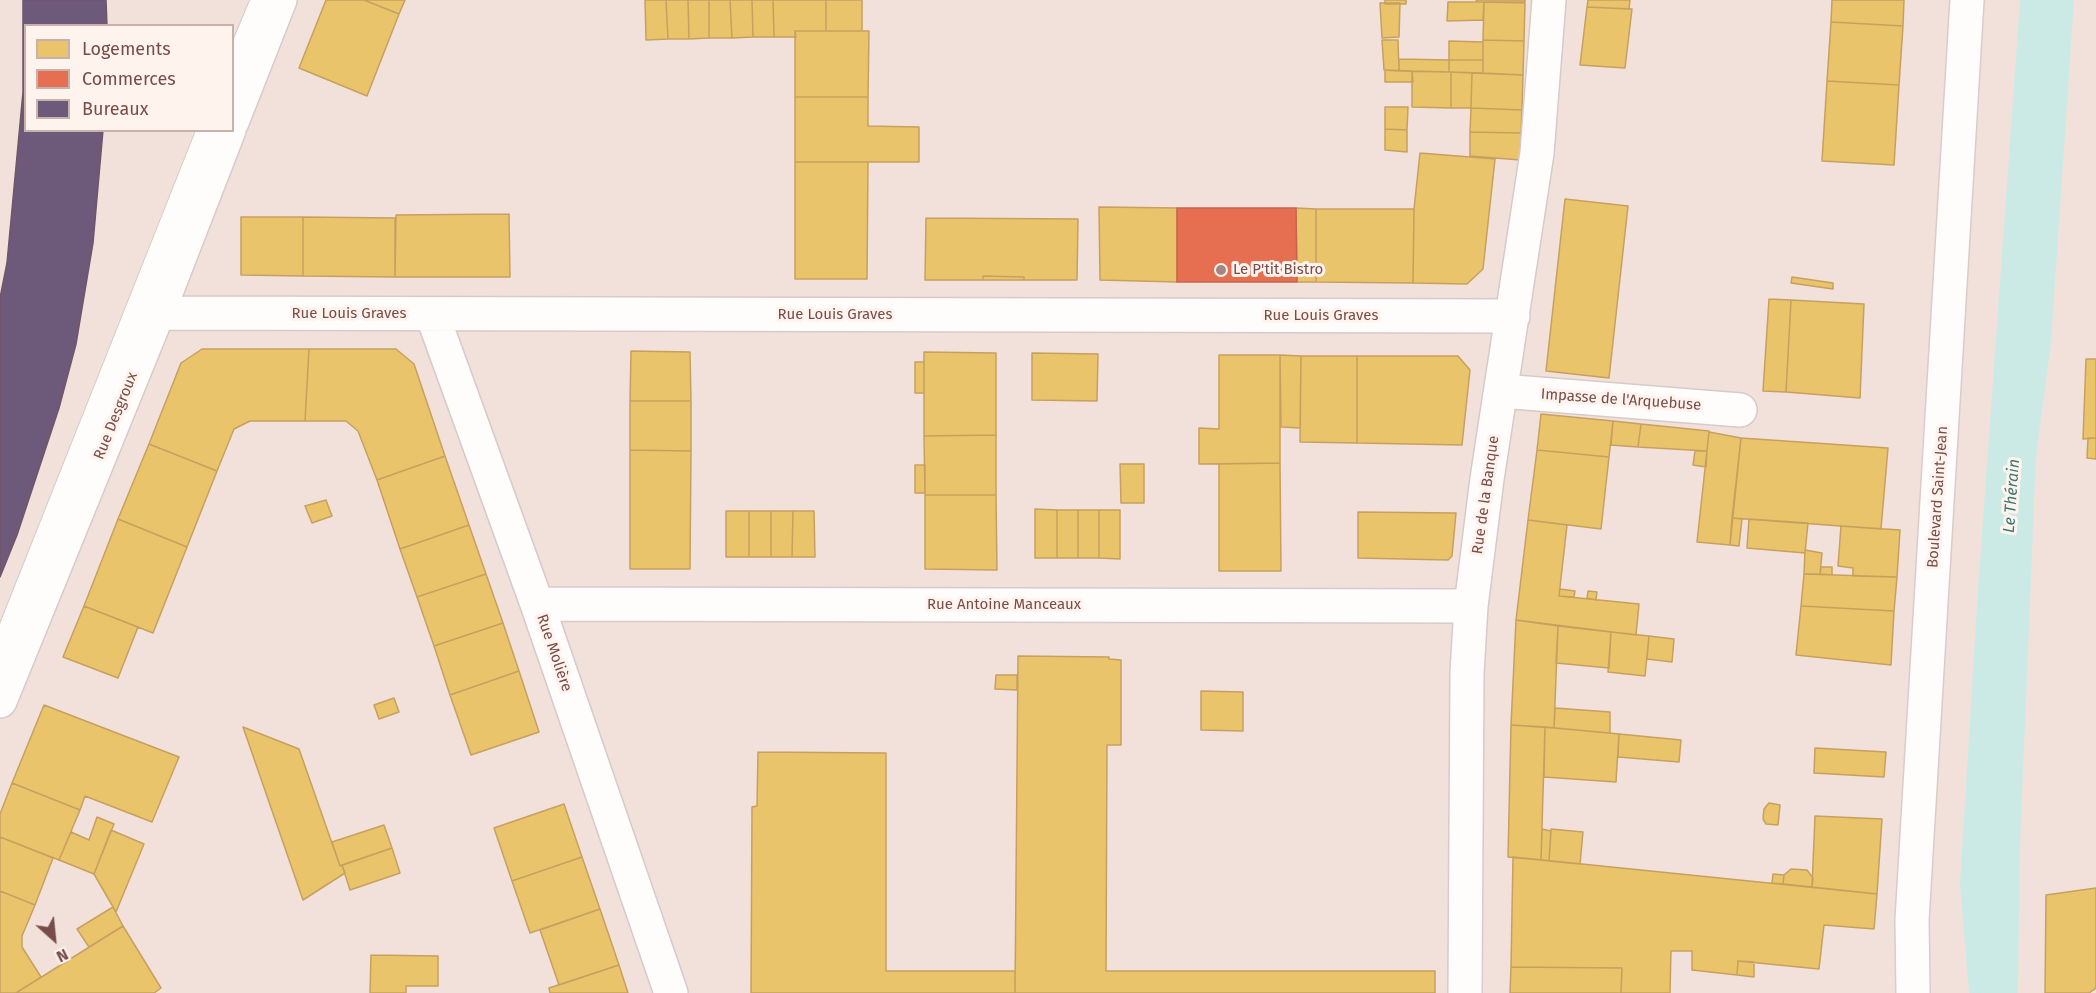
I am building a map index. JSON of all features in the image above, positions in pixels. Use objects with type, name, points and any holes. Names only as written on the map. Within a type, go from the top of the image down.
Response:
[{"type":"street","points":[[234,117],[280,0]]},
{"type":"street","name":"Rue de la Banque","points":[[1465,993],[1467,673],[1470,606],[1537,153],[1549,0]]},
{"type":"street","name":"Boulevard Saint-Jean","points":[[1913,993],[1911,920],[1967,0]]},
{"type":"street","name":"Rue Desgroux","points":[[0,701],[158,313],[228,132]]},
{"type":"street","name":"Rue Louis Graves","points":[[158,313],[1513,316]]},
{"type":"street","name":"Rue Molière","points":[[432,314],[537,604],[671,993]]},
{"type":"street","name":"Impasse de l'Arquebuse","points":[[1502,391],[1740,410]]},
{"type":"street","name":"Rue Antoine Manceaux","points":[[537,604],[1470,606]]},
{"type":"lane","points":[[234,64],[261,0]]},
{"type":"lane","name":"Rue Desgroux","points":[[0,651],[206,132]]},
{"type":"shaded area","points":[[0,0],[2096,0],[2096,993],[0,993]]},
{"type":"water","name":"Le Thérain","points":[[2020,0],[2074,0],[2051,343],[2036,457],[2020,845],[2018,993],[1969,993],[1960,883],[1978,590]]},
{"type":"building: Logements","points":[[326,0],[364,0],[399,14],[367,96],[299,68]]},
{"type":"building: Logements","points":[[364,0],[405,0],[399,14]]},
{"type":"building: Logements","points":[[645,0],[666,0],[668,39],[646,40]]},
{"type":"building: Logements","points":[[666,0],[688,0],[689,39],[668,39]]},
{"type":"building: Logements","points":[[688,0],[709,0],[709,38],[689,39]]},
{"type":"building: Logements","points":[[709,0],[730,0],[732,38],[709,38]]},
{"type":"building: Logements","points":[[730,0],[752,0],[753,37],[732,38]]},
{"type":"building: Logements","points":[[752,0],[773,0],[774,37],[753,37]]},
{"type":"building: Logements","points":[[773,0],[826,0],[826,31],[795,31],[796,37],[774,37]]},
{"type":"building: Logements","points":[[826,0],[862,0],[862,31],[826,31]]},
{"type":"building: Logements","points":[[1385,0],[1406,0],[1406,4],[1385,4]]},
{"type":"building: Logements","points":[[1476,0],[1525,0],[1525,2],[1477,2]]},
{"type":"building: Logements","points":[[1588,0],[1630,0],[1629,9],[1587,7]]},
{"type":"building: Logements","points":[[1832,0],[1904,0],[1903,26],[1831,22]]},
{"type":"building: Logements","points":[[1448,2],[1484,2],[1483,20],[1447,21]]},
{"type":"building: Logements","points":[[1484,2],[1525,3],[1524,41],[1483,40]]},
{"type":"building: Logements","points":[[1380,3],[1400,3],[1399,37],[1382,38]]},
{"type":"building: Logements","points":[[1587,7],[1632,9],[1625,68],[1580,65]]},
{"type":"building: Logements","points":[[1831,22],[1903,26],[1899,85],[1827,81]]},
{"type":"building: Logements","points":[[795,31],[869,31],[868,97],[795,97]]},
{"type":"building: Logements","points":[[1382,40],[1398,40],[1399,71],[1384,70]]},
{"type":"building: Logements","points":[[1483,40],[1524,41],[1523,75],[1483,73]]},
{"type":"building: Logements","points":[[1449,41],[1483,42],[1483,60],[1449,60]]},
{"type":"building: Logements","points":[[1399,59],[1449,60],[1449,72],[1399,71]]},
{"type":"building: Logements","points":[[1449,60],[1483,60],[1483,73],[1449,72]]},
{"type":"building: Logements","points":[[1385,70],[1412,71],[1413,82],[1385,82]]},
{"type":"building: Logements","points":[[1412,71],[1451,72],[1451,108],[1412,107]]},
{"type":"building: Logements","points":[[1451,72],[1472,73],[1471,108],[1451,108]]},
{"type":"building: Logements","points":[[1472,73],[1523,75],[1522,110],[1471,108]]},
{"type":"building: Logements","points":[[1827,81],[1899,85],[1894,165],[1822,161]]},
{"type":"building: Logements","points":[[795,97],[868,97],[868,126],[919,127],[919,162],[795,162]]},
{"type":"building: Logements","points":[[1385,107],[1408,107],[1407,130],[1385,129]]},
{"type":"building: Logements","points":[[1471,108],[1522,110],[1521,133],[1470,132]]},
{"type":"building: Logements","points":[[1385,129],[1407,130],[1407,152],[1385,150]]},
{"type":"building: Logements","points":[[1470,132],[1521,133],[1520,160],[1470,156]]},
{"type":"building: Logements","points":[[1420,153],[1495,159],[1483,269],[1467,284],[1413,283],[1414,209]]},
{"type":"building: Logements","points":[[795,162],[868,162],[867,279],[795,279]]},
{"type":"building: Logements","points":[[1565,199],[1628,206],[1609,378],[1546,371]]},
{"type":"building: Logements","points":[[1099,207],[1177,208],[1177,282],[1100,280]]},
{"type":"building: Logements","points":[[1296,208],[1316,209],[1316,282],[1297,282]]},
{"type":"building: Logements","points":[[1316,209],[1414,209],[1413,283],[1316,282]]},
{"type":"building: Logements","points":[[509,214],[510,277],[395,277],[396,215]]},
{"type":"building: Logements","points":[[241,217],[303,217],[303,276],[241,275]]},
{"type":"building: Logements","points":[[303,217],[395,218],[395,277],[303,276]]},
{"type":"building: Logements","points":[[926,218],[1078,219],[1077,280],[1024,280],[1024,277],[983,276],[983,280],[925,280]]},
{"type":"building: Logements","points":[[983,276],[1024,277],[1024,280],[983,280]]},
{"type":"building: Logements","points":[[1792,277],[1833,283],[1833,289],[1791,283]]},
{"type":"building: Logements","points":[[1769,299],[1791,300],[1786,392],[1763,391]]},
{"type":"building: Logements","points":[[1791,300],[1864,304],[1860,398],[1786,392]]},
{"type":"building: Logements","points":[[202,349],[309,349],[305,421],[250,421],[234,429],[217,471],[149,444],[181,363]]},
{"type":"building: Logements","points":[[309,349],[396,349],[414,364],[445,456],[377,480],[358,431],[346,421],[305,421]]},
{"type":"building: Logements","points":[[631,351],[690,352],[691,401],[630,401]]},
{"type":"building: Logements","points":[[924,352],[996,353],[996,435],[924,436]]},
{"type":"building: Logements","points":[[1032,353],[1098,354],[1097,401],[1032,400]]},
{"type":"building: Logements","points":[[1219,355],[1280,355],[1280,463],[1199,464],[1199,428],[1219,429]]},
{"type":"building: Logements","points":[[1280,355],[1301,356],[1300,428],[1281,427]]},
{"type":"building: Logements","points":[[1301,356],[1357,356],[1357,443],[1300,442]]},
{"type":"building: Logements","points":[[1357,356],[1458,356],[1470,370],[1462,445],[1357,443]]},
{"type":"building: Logements","points":[[2086,359],[2096,359],[2096,438],[2083,439]]},
{"type":"building: Logements","points":[[915,362],[924,362],[924,393],[915,393]]},
{"type":"building: Logements","points":[[630,401],[691,401],[691,451],[630,450]]},
{"type":"building: Logements","points":[[1541,414],[1613,421],[1609,457],[1537,450]]},
{"type":"building: Logements","points":[[1613,421],[1641,424],[1638,447],[1611,445]]},
{"type":"building: Logements","points":[[1641,424],[1709,431],[1707,451],[1638,447]]},
{"type":"building: Logements","points":[[1709,432],[1741,438],[1730,545],[1697,542]]},
{"type":"building: Logements","points":[[996,435],[996,495],[925,495],[924,436]]},
{"type":"building: Logements","points":[[1741,438],[1888,448],[1881,529],[1732,518]]},
{"type":"building: Logements","points":[[2088,438],[2096,438],[2096,459],[2087,458]]},
{"type":"building: Logements","points":[[149,444],[217,471],[187,547],[118,519]]},
{"type":"building: Logements","points":[[630,450],[691,451],[690,569],[630,569]]},
{"type":"building: Logements","points":[[1537,450],[1609,457],[1601,529],[1528,520]]},
{"type":"building: Logements","points":[[1695,451],[1707,451],[1706,467],[1693,465]]},
{"type":"building: Logements","points":[[445,456],[469,525],[400,549],[377,480]]},
{"type":"building: Logements","points":[[1280,463],[1281,571],[1219,571],[1219,464]]},
{"type":"building: Logements","points":[[1120,464],[1144,464],[1144,503],[1121,503]]},
{"type":"building: Logements","points":[[915,465],[925,465],[925,493],[915,493]]},
{"type":"building: Logements","points":[[925,495],[996,495],[997,570],[925,569]]},
{"type":"building: Logements","points":[[326,500],[332,516],[312,523],[305,506]]},
{"type":"building: Logements","points":[[1035,509],[1057,510],[1057,558],[1035,558]]},
{"type":"building: Logements","points":[[1057,510],[1078,510],[1078,558],[1057,558]]},
{"type":"building: Logements","points":[[1078,510],[1099,510],[1099,558],[1078,558]]},
{"type":"building: Logements","points":[[1099,510],[1120,510],[1120,559],[1099,558]]},
{"type":"building: Logements","points":[[726,511],[749,511],[749,557],[726,557]]},
{"type":"building: Logements","points":[[749,511],[771,511],[771,557],[749,557]]},
{"type":"building: Logements","points":[[771,511],[793,511],[792,557],[771,557]]},
{"type":"building: Logements","points":[[793,511],[814,511],[815,557],[792,557]]},
{"type":"building: Logements","points":[[1358,512],[1456,513],[1452,556],[1448,560],[1358,558]]},
{"type":"building: Logements","points":[[1732,518],[1742,519],[1739,546],[1730,545]]},
{"type":"building: Logements","points":[[118,519],[187,547],[153,633],[84,606]]},
{"type":"building: Logements","points":[[1749,519],[1808,523],[1805,553],[1747,548]]},
{"type":"building: Logements","points":[[1528,520],[1567,525],[1559,596],[1639,604],[1636,635],[1516,620]]},
{"type":"building: Logements","points":[[469,525],[486,574],[417,597],[400,549]]},
{"type":"building: Logements","points":[[1841,526],[1900,530],[1897,577],[1853,576],[1853,568],[1838,566]]},
{"type":"building: Logements","points":[[1805,550],[1822,553],[1820,574],[1804,574]]},
{"type":"building: Logements","points":[[1821,567],[1832,567],[1832,575],[1820,574]]},
{"type":"building: Logements","points":[[486,574],[503,623],[434,646],[417,597]]},
{"type":"building: Logements","points":[[1804,574],[1897,577],[1894,611],[1801,606]]},
{"type":"building: Logements","points":[[1560,589],[1575,591],[1574,597],[1559,596]]},
{"type":"building: Logements","points":[[1588,591],[1597,592],[1596,600],[1587,598]]},
{"type":"building: Logements","points":[[84,606],[138,627],[118,678],[63,657]]},
{"type":"building: Logements","points":[[1801,606],[1894,611],[1891,665],[1796,655]]},
{"type":"building: Logements","points":[[1516,620],[1558,626],[1554,728],[1511,725]]},
{"type":"building: Logements","points":[[503,623],[519,671],[450,695],[434,646]]},
{"type":"building: Logements","points":[[1558,626],[1611,632],[1609,668],[1556,663]]},
{"type":"building: Logements","points":[[1611,632],[1649,636],[1645,676],[1608,672]]},
{"type":"building: Logements","points":[[1649,636],[1674,639],[1672,662],[1647,659]]},
{"type":"building: Logements","points":[[1018,656],[1109,657],[1109,659],[1121,660],[1121,745],[1107,745],[1106,971],[1435,971],[1435,993],[1015,993]]},
{"type":"building: Logements","points":[[519,671],[539,732],[471,755],[450,695]]},
{"type":"building: Logements","points":[[996,675],[1017,675],[1017,690],[995,689]]},
{"type":"building: Logements","points":[[1201,691],[1243,692],[1243,731],[1201,730]]},
{"type":"building: Logements","points":[[394,698],[399,712],[379,719],[374,705]]},
{"type":"building: Logements","points":[[44,705],[179,757],[152,822],[85,796],[80,810],[12,783]]},
{"type":"building: Logements","points":[[1555,708],[1610,712],[1610,733],[1554,728]]},
{"type":"building: Logements","points":[[1511,725],[1545,727],[1541,860],[1508,857]]},
{"type":"building: Logements","points":[[243,727],[299,749],[340,866],[342,865],[345,873],[303,900]]},
{"type":"building: Logements","points":[[1545,727],[1619,734],[1616,782],[1544,777]]},
{"type":"building: Logements","points":[[1619,734],[1681,740],[1679,762],[1618,757]]},
{"type":"building: Logements","points":[[1815,748],[1886,752],[1884,777],[1814,773]]},
{"type":"building: Logements","points":[[758,752],[886,753],[886,971],[1015,971],[1015,993],[751,993],[752,807],[757,806]]},
{"type":"building: Logements","points":[[12,783],[80,810],[59,860],[0,837],[0,814]]},
{"type":"building: Logements","points":[[1769,803],[1780,805],[1778,825],[1766,824],[1763,819],[1764,809]]},
{"type":"building: Logements","points":[[564,804],[582,857],[512,881],[494,828]]},
{"type":"building: Logements","points":[[1815,816],[1882,819],[1877,894],[1812,887]]},
{"type":"building: Logements","points":[[97,817],[114,824],[94,874],[59,860],[71,832],[89,840]]},
{"type":"building: Logements","points":[[384,825],[392,848],[340,866],[332,842]]},
{"type":"building: Logements","points":[[1542,829],[1551,831],[1549,861],[1541,860]]},
{"type":"building: Logements","points":[[1551,829],[1583,832],[1580,864],[1549,861]]},
{"type":"building: Logements","points":[[111,830],[144,844],[116,912],[94,874]]},
{"type":"building: Logements","points":[[0,837],[53,858],[35,905],[0,891]]},
{"type":"building: Logements","points":[[392,848],[400,873],[350,890],[342,865]]},
{"type":"building: Logements","points":[[582,857],[600,909],[530,933],[512,881]]},
{"type":"building: Logements","points":[[1513,857],[1877,894],[1874,929],[1824,925],[1819,969],[1738,961],[1737,975],[1692,970],[1692,951],[1671,951],[1670,993],[1621,993],[1622,968],[1511,967]]},
{"type":"building: Logements","points":[[1791,869],[1807,870],[1813,878],[1812,887],[1783,884],[1784,875]]},
{"type":"building: Logements","points":[[1773,874],[1784,875],[1783,884],[1772,883]]},
{"type":"building: Logements","points":[[2096,888],[2096,988],[2089,993],[2045,993],[2046,895]]},
{"type":"building: Logements","points":[[0,891],[35,905],[22,936],[22,947],[41,977],[16,993],[0,993]]},
{"type":"building: Logements","points":[[113,907],[123,926],[89,947],[77,929]]},
{"type":"building: Logements","points":[[600,909],[619,965],[559,985],[540,930]]},
{"type":"building: Logements","points":[[123,926],[161,988],[154,993],[16,993]]},
{"type":"building: Logements","points":[[371,955],[438,956],[438,986],[406,986],[406,993],[370,993]]},
{"type":"building: Logements","points":[[1738,961],[1754,962],[1754,977],[1737,975]]},
{"type":"building: Logements","points":[[619,965],[628,993],[550,993],[549,988]]},
{"type":"building: Logements","points":[[1511,967],[1622,968],[1621,993],[1510,993]]},
{"type":"building: Commerces","points":[[1177,208],[1296,208],[1297,282],[1177,282]]},
{"type":"building: Bureaux","points":[[23,0],[106,0],[107,24],[24,24],[24,132],[103,132],[93,243],[76,344],[59,408],[17,535],[0,577],[0,298],[7,263],[23,92]]},
{"type":"place","name":"Le P'tit Bistro","points":[[1221,270]]}]
